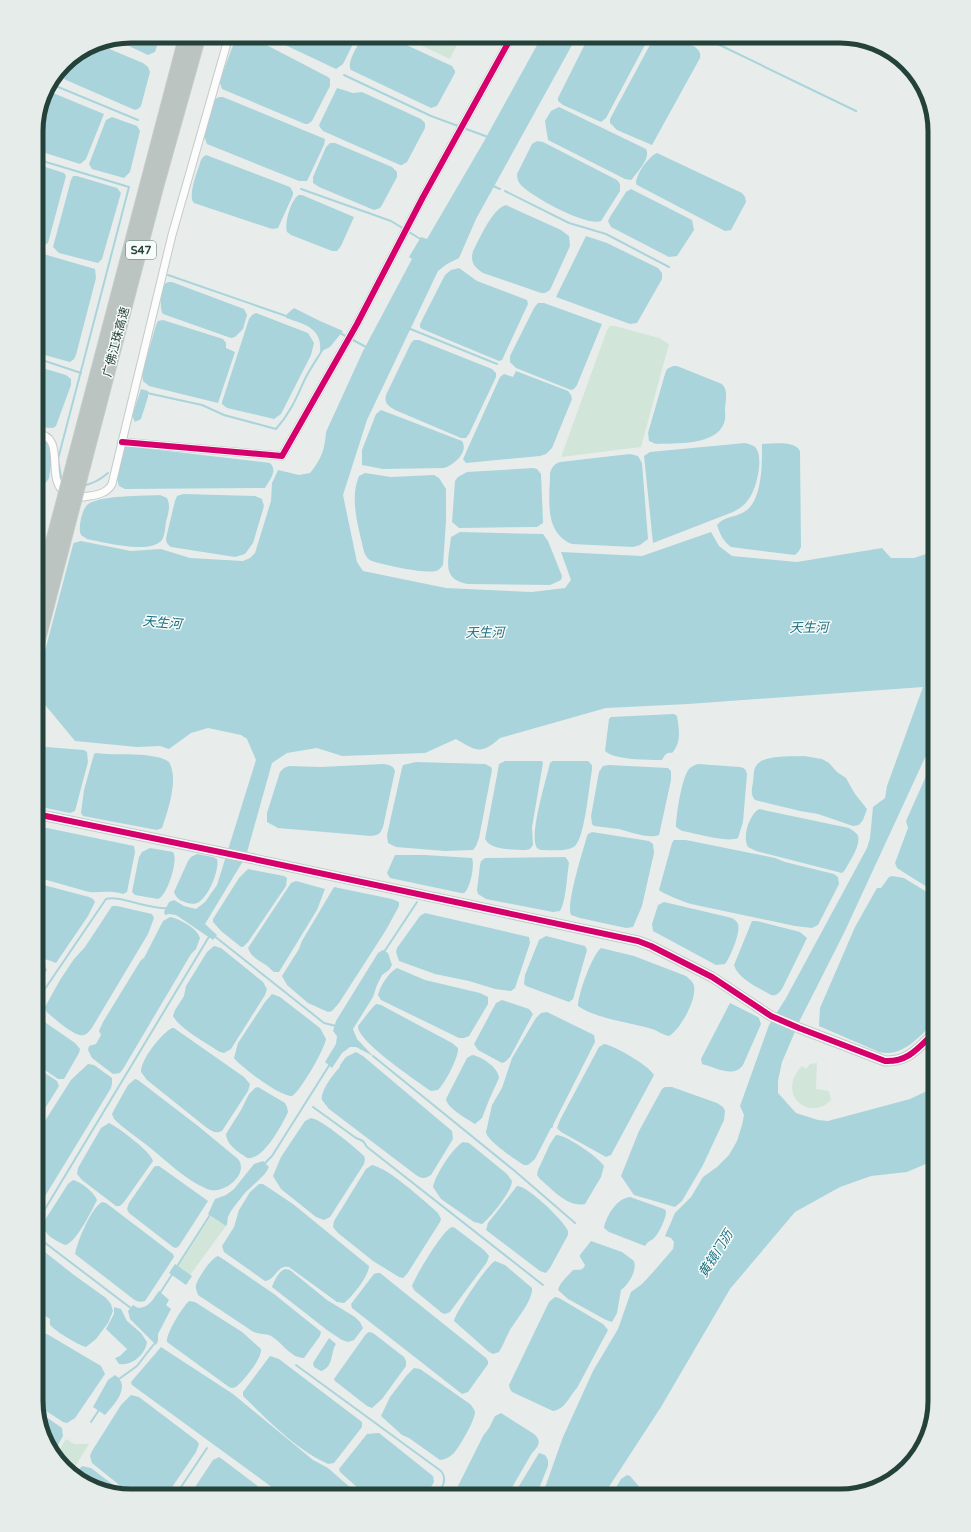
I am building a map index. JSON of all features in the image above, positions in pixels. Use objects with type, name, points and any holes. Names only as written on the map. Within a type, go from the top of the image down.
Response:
[{"type":"highway","name":"广佛江珠高速","points":[[43,619],[79,462],[184,43]]},
{"type":"highway","name":"广佛江珠高速","points":[[43,581],[79,462],[197,43]]},
{"type":"street","points":[[43,436],[49,438],[53,443],[55,449],[55,476],[62,491],[70,496],[79,498],[92,496],[109,489],[112,484],[172,235],[227,43]]},
{"type":"street","points":[[122,442],[282,456],[309,412],[354,331],[423,197],[508,43]]},
{"type":"street","points":[[43,815],[638,941],[712,977],[771,1016],[885,1061],[895,1061],[905,1058],[913,1053],[928,1039]]},
{"type":"green space","points":[[416,43],[458,43],[450,59]]},
{"type":"green space","points":[[610,326],[659,338],[669,344],[641,447],[561,457],[607,330]]},
{"type":"green space","points":[[817,1063],[816,1089],[829,1091],[831,1100],[822,1106],[813,1108],[798,1102],[794,1095],[792,1086],[795,1076],[802,1066],[806,1069],[810,1064]]},
{"type":"green space","points":[[211,1216],[226,1226],[190,1275],[178,1267]]},
{"type":"green space","points":[[66,1439],[74,1444],[89,1444],[74,1468],[59,1451]]},
{"type":"water","points":[[158,43],[155,52],[148,55],[124,44]]},
{"type":"water","points":[[234,43],[263,43],[328,77],[330,79],[330,86],[312,121],[305,124],[222,89],[220,80]]},
{"type":"water","points":[[281,43],[354,43],[343,64],[336,69]]},
{"type":"water","points":[[359,43],[402,43],[452,66],[455,73],[437,106],[431,108],[351,70],[350,62]]},
{"type":"water","points":[[538,43],[573,43],[476,219],[459,258],[447,264],[438,271],[367,420],[343,495],[357,562],[363,571],[446,588],[532,592],[565,588],[571,580],[561,552],[642,556],[711,532],[719,546],[732,556],[797,562],[882,548],[891,558],[914,558],[928,553],[928,751],[844,933],[800,1020],[782,1062],[778,1081],[778,1093],[796,1113],[818,1120],[828,1121],[910,1099],[928,1090],[928,1163],[907,1172],[871,1176],[840,1187],[795,1212],[730,1289],[661,1407],[608,1489],[544,1489],[563,1437],[593,1371],[618,1329],[631,1292],[642,1284],[673,1249],[674,1242],[671,1238],[665,1236],[675,1213],[691,1197],[703,1177],[717,1167],[729,1155],[737,1141],[744,1115],[740,1106],[769,1025],[786,998],[867,848],[870,838],[873,807],[885,798],[887,786],[923,687],[688,704],[606,708],[500,738],[483,749],[474,748],[456,739],[425,753],[342,756],[317,748],[287,753],[272,763],[246,856],[205,924],[217,935],[213,940],[176,915],[165,915],[164,912],[169,902],[174,900],[184,906],[196,909],[205,902],[217,885],[256,760],[247,739],[241,735],[208,728],[191,733],[169,749],[160,746],[137,747],[75,741],[43,704],[43,551],[81,541],[131,551],[161,549],[190,558],[243,561],[250,558],[255,553],[271,501],[272,483],[278,470],[299,475],[310,473],[317,464],[325,444],[326,432],[363,351],[412,259],[409,257],[421,237],[427,239],[483,143]]},
{"type":"water","points":[[586,43],[646,43],[606,118],[601,122],[563,105],[558,101],[558,98]]},
{"type":"water","points":[[651,43],[687,43],[698,49],[700,58],[652,145],[617,130],[610,123],[610,119]]},
{"type":"water","points":[[105,47],[143,63],[148,67],[150,72],[141,106],[135,110],[62,77],[65,73],[82,58],[92,52]]},
{"type":"water","points":[[337,88],[353,93],[362,92],[421,119],[425,123],[425,128],[407,162],[400,165],[323,131],[319,126]]},
{"type":"water","points":[[52,93],[104,114],[86,159],[80,164],[43,152],[43,126],[46,109]]},
{"type":"water","points":[[219,97],[223,97],[325,139],[324,145],[307,181],[299,181],[207,144],[204,136],[213,102]]},
{"type":"water","points":[[559,107],[646,149],[647,156],[641,168],[633,178],[631,180],[625,179],[548,140],[545,121],[551,111]]},
{"type":"water","points":[[112,117],[137,126],[140,131],[130,172],[124,178],[92,169],[89,164],[106,120]]},
{"type":"water","points":[[537,141],[543,142],[617,180],[620,184],[620,191],[601,221],[594,222],[584,220],[560,210],[536,197],[520,184],[517,174],[532,144]]},
{"type":"water","points":[[330,143],[335,143],[392,167],[397,172],[397,177],[380,208],[374,210],[319,187],[313,183],[313,177],[326,147]]},
{"type":"water","points":[[657,153],[742,193],[746,202],[731,230],[725,231],[637,185],[638,175],[641,170],[647,161]]},
{"type":"water","points":[[206,155],[290,187],[293,195],[278,228],[272,229],[194,203],[192,200],[192,189],[201,160]]},
{"type":"water","points":[[43,166],[64,173],[66,176],[48,243],[43,246]]},
{"type":"water","points":[[73,176],[117,188],[121,193],[102,259],[98,263],[59,253],[53,247]]},
{"type":"water","points":[[631,189],[692,220],[694,230],[677,256],[669,257],[611,227],[608,221],[610,217],[626,192]]},
{"type":"water","points":[[299,195],[354,217],[341,246],[337,251],[332,251],[291,235],[287,232],[286,223],[289,212],[293,201]]},
{"type":"water","points":[[506,205],[561,230],[569,236],[570,246],[550,290],[545,293],[541,293],[483,273],[477,269],[472,261],[473,251],[491,218],[496,212]]},
{"type":"water","points":[[586,236],[607,243],[658,268],[662,273],[662,279],[637,323],[630,324],[556,297]]},
{"type":"water","points":[[43,254],[95,269],[96,278],[74,359],[70,362],[43,355]]},
{"type":"water","points":[[459,268],[477,281],[527,300],[528,304],[502,360],[499,361],[420,327],[420,324],[445,275],[451,270]]},
{"type":"water","points":[[172,282],[244,309],[247,315],[243,329],[235,337],[231,338],[163,314],[161,304],[162,290],[166,283]]},
{"type":"water","points":[[538,303],[544,303],[602,324],[574,389],[571,390],[516,368],[510,362],[510,356],[534,308]]},
{"type":"water","points":[[294,308],[343,331],[330,347],[320,352],[318,337],[311,328],[286,318],[287,314]]},
{"type":"water","points":[[256,313],[308,333],[314,343],[311,355],[281,414],[274,419],[227,408],[222,404],[249,319]]},
{"type":"water","points":[[163,320],[223,339],[226,343],[226,348],[235,352],[218,403],[149,386],[143,381],[142,374],[156,325],[158,321]]},
{"type":"water","points":[[414,340],[419,340],[492,369],[496,373],[496,377],[466,438],[461,438],[395,410],[386,402],[386,395],[411,343]]},
{"type":"water","points":[[677,366],[724,386],[726,395],[725,421],[720,430],[713,436],[694,442],[684,443],[656,444],[649,441],[648,433],[665,374],[667,369]]},
{"type":"water","points":[[43,368],[66,375],[71,379],[71,385],[56,426],[53,428],[43,427]]},
{"type":"water","points":[[516,371],[568,391],[571,395],[572,399],[552,448],[546,454],[540,456],[466,463],[463,459],[500,377],[504,374],[513,377]]},
{"type":"water","points":[[141,389],[148,391],[148,397],[141,419],[135,422],[132,416]]},
{"type":"water","points":[[381,410],[462,441],[464,449],[462,454],[456,461],[444,468],[383,469],[362,465],[362,450],[376,414]]},
{"type":"water","points":[[43,439],[51,447],[52,452],[49,478],[44,484]]},
{"type":"water","points":[[745,443],[756,448],[759,467],[754,490],[745,504],[733,512],[653,543],[644,456],[650,452]]},
{"type":"water","points":[[762,444],[788,444],[793,445],[800,451],[801,547],[795,555],[731,547],[722,537],[717,525],[726,519],[742,513],[749,508],[754,501],[760,482]]},
{"type":"water","points":[[125,446],[270,463],[273,472],[265,488],[125,489],[119,486],[117,479]]},
{"type":"water","points":[[630,454],[638,456],[642,463],[648,539],[640,545],[633,547],[572,544],[563,539],[556,531],[552,523],[550,513],[550,473],[554,466],[560,462]]},
{"type":"water","points":[[537,469],[541,474],[543,523],[537,527],[459,528],[452,522],[455,481],[458,477],[467,472]]},
{"type":"water","points":[[365,473],[391,477],[434,475],[439,478],[446,489],[446,521],[443,565],[439,569],[431,572],[404,569],[377,563],[367,558],[364,552],[355,504],[356,485],[359,476]]},
{"type":"water","points":[[183,494],[255,496],[262,499],[264,506],[253,543],[245,554],[235,557],[171,547],[166,538],[175,501],[177,496]]},
{"type":"water","points":[[160,495],[167,498],[169,510],[163,538],[156,544],[147,547],[115,545],[87,539],[81,535],[80,526],[82,514],[87,505],[101,499]]},
{"type":"water","points":[[460,532],[543,534],[548,541],[562,576],[561,580],[550,585],[468,584],[459,582],[453,578],[450,573],[448,560],[451,537]]},
{"type":"water","points":[[674,714],[677,716],[679,740],[672,753],[667,753],[662,760],[624,758],[605,751],[609,719],[611,717]]},
{"type":"water","points":[[43,748],[84,750],[87,752],[88,762],[75,811],[70,813],[43,807]]},
{"type":"water","points":[[94,754],[154,756],[169,762],[172,769],[173,786],[172,795],[162,828],[157,830],[83,816],[81,813],[84,790]]},
{"type":"water","points":[[785,756],[804,756],[822,759],[829,763],[837,772],[846,778],[855,794],[867,809],[863,820],[859,825],[853,826],[818,814],[755,800],[752,796],[754,770],[760,762],[771,758]]},
{"type":"water","points":[[505,761],[542,761],[543,763],[532,827],[533,845],[530,849],[503,849],[492,846],[485,839],[499,764]]},
{"type":"water","points":[[553,761],[588,761],[592,765],[592,770],[584,822],[575,846],[568,849],[541,850],[536,846],[535,830],[539,806],[550,763]]},
{"type":"water","points":[[416,762],[485,764],[491,767],[492,770],[479,838],[473,850],[445,851],[396,847],[388,843],[387,835],[403,765]]},
{"type":"water","points":[[383,764],[392,766],[395,771],[383,827],[378,835],[371,836],[278,828],[267,822],[267,813],[280,772],[284,768],[289,766],[320,767]]},
{"type":"water","points":[[698,764],[740,767],[744,768],[746,771],[743,822],[738,838],[726,839],[711,837],[682,831],[676,827],[678,805],[686,773],[692,766]]},
{"type":"water","points":[[603,766],[668,768],[671,771],[671,780],[659,835],[645,836],[619,829],[594,826],[592,824],[591,816],[599,772]]},
{"type":"water","points":[[928,772],[928,888],[897,868],[895,863],[908,828],[906,821]]},
{"type":"water","points":[[759,809],[849,828],[852,830],[857,834],[858,842],[855,852],[845,870],[842,873],[756,851],[748,847],[746,843],[746,832],[752,816]]},
{"type":"water","points":[[47,828],[134,846],[135,852],[127,892],[123,894],[110,892],[89,892],[43,879],[43,829]]},
{"type":"water","points":[[592,832],[649,841],[653,844],[654,853],[642,906],[633,927],[626,928],[571,915],[571,900],[576,877],[587,836]]},
{"type":"water","points":[[674,840],[686,840],[775,858],[785,862],[834,874],[838,877],[839,884],[818,925],[812,928],[795,926],[691,904],[659,890]]},
{"type":"water","points":[[150,848],[173,852],[174,856],[171,877],[165,891],[158,899],[135,895],[132,892],[139,857],[142,852]]},
{"type":"water","points":[[197,854],[217,859],[217,870],[205,896],[197,903],[191,904],[176,897],[174,892],[188,861],[191,857]]},
{"type":"water","points":[[395,855],[472,858],[473,861],[470,882],[466,891],[461,893],[390,878],[387,873]]},
{"type":"water","points":[[565,857],[569,863],[565,895],[560,911],[553,912],[486,899],[478,894],[477,890],[480,865],[481,861],[485,858]]},
{"type":"water","points":[[248,869],[284,876],[287,878],[286,886],[248,942],[241,947],[221,931],[213,922],[213,919],[239,878]]},
{"type":"water","points":[[889,877],[904,878],[928,893],[928,1029],[903,1049],[888,1053],[879,1052],[819,1026],[820,1008],[855,927],[877,888],[881,888]]},
{"type":"water","points":[[296,881],[325,889],[317,910],[279,972],[274,972],[253,956],[248,948],[291,883]]},
{"type":"water","points":[[43,885],[89,897],[95,902],[88,916],[56,963],[43,959]]},
{"type":"water","points":[[334,887],[392,899],[399,902],[399,906],[386,930],[339,1003],[332,1011],[328,1012],[308,1003],[287,985],[282,976]]},
{"type":"water","points":[[664,902],[730,917],[735,920],[739,928],[737,939],[725,964],[716,965],[653,931],[652,924],[658,905]]},
{"type":"water","points":[[112,906],[152,914],[154,918],[148,934],[93,1026],[87,1034],[76,1034],[49,1014],[45,1007],[60,980],[74,959],[85,947]]},
{"type":"water","points":[[425,913],[529,937],[530,943],[515,988],[511,991],[495,989],[469,981],[435,974],[399,961],[396,952],[397,948],[420,916]]},
{"type":"water","points":[[170,917],[188,924],[200,938],[196,949],[191,954],[123,1069],[120,1073],[113,1074],[92,1058],[88,1050],[89,1046],[96,1044],[101,1035],[99,1031],[103,1022],[141,960],[144,958],[163,921]]},
{"type":"water","points":[[752,921],[800,932],[807,938],[782,989],[776,995],[771,995],[744,979],[736,970],[734,965]]},
{"type":"water","points":[[546,936],[585,946],[587,950],[573,999],[569,1002],[524,984],[525,975],[539,940]]},
{"type":"water","points":[[214,946],[221,948],[263,982],[267,989],[265,995],[231,1049],[224,1053],[202,1041],[188,1031],[173,1016],[184,996],[186,986],[207,952]]},
{"type":"water","points":[[601,948],[634,956],[686,976],[692,981],[694,986],[693,998],[683,1021],[673,1033],[669,1036],[652,1029],[594,1014],[578,1006],[580,993],[586,976],[597,952]]},
{"type":"water","points":[[383,950],[388,953],[392,965],[389,970],[382,975],[373,997],[353,1029],[357,1039],[373,1056],[356,1047],[350,1047],[342,1053],[332,1068],[325,1062],[336,1044],[337,1036],[333,1031],[336,1021],[378,953]]},
{"type":"water","points":[[43,962],[47,970],[43,976]]},
{"type":"water","points":[[397,968],[425,980],[480,993],[488,997],[488,1004],[469,1036],[459,1038],[381,1000],[378,995],[385,980]]},
{"type":"water","points":[[272,994],[280,997],[320,1028],[326,1039],[325,1044],[312,1069],[301,1087],[292,1096],[279,1092],[271,1087],[238,1063],[234,1058],[238,1043]]},
{"type":"water","points":[[502,1000],[529,1009],[533,1014],[510,1057],[502,1063],[478,1050],[474,1044],[496,1003]]},
{"type":"water","points":[[730,1003],[759,1018],[761,1024],[743,1065],[739,1069],[730,1072],[702,1064],[701,1059]]},
{"type":"water","points":[[376,1004],[381,1005],[452,1043],[458,1048],[458,1052],[451,1070],[438,1090],[431,1091],[401,1070],[377,1051],[360,1033],[358,1026]]},
{"type":"water","points":[[547,1012],[594,1035],[595,1042],[553,1127],[551,1128],[535,1159],[528,1165],[524,1165],[496,1145],[486,1132],[492,1105],[502,1088],[512,1058],[536,1018],[541,1013]]},
{"type":"water","points":[[43,1021],[75,1043],[80,1049],[64,1079],[58,1079],[43,1069]]},
{"type":"water","points":[[172,1028],[244,1077],[250,1084],[248,1091],[220,1132],[212,1131],[207,1128],[147,1080],[141,1072],[144,1060],[152,1047]]},
{"type":"water","points":[[604,1044],[616,1048],[631,1056],[645,1066],[654,1075],[611,1155],[606,1157],[561,1132],[557,1128],[599,1047]]},
{"type":"water","points":[[356,1052],[363,1056],[452,1131],[453,1139],[431,1175],[424,1178],[416,1175],[329,1109],[322,1100],[325,1087],[340,1065],[346,1057]]},
{"type":"water","points":[[472,1055],[489,1063],[496,1070],[499,1078],[482,1118],[475,1124],[454,1110],[446,1099],[467,1058]]},
{"type":"water","points":[[88,1064],[94,1065],[112,1078],[112,1084],[43,1200],[43,1124],[71,1080]]},
{"type":"water","points":[[43,1072],[57,1081],[59,1086],[43,1112]]},
{"type":"water","points":[[135,1079],[198,1126],[238,1159],[241,1165],[240,1171],[238,1177],[233,1182],[227,1187],[213,1190],[199,1185],[176,1169],[114,1119],[112,1114],[114,1110],[128,1085]]},
{"type":"water","points":[[258,1087],[285,1103],[288,1112],[277,1133],[265,1148],[259,1154],[247,1158],[231,1145],[226,1134],[249,1094]]},
{"type":"water","points":[[665,1087],[672,1087],[717,1103],[723,1107],[725,1111],[724,1120],[703,1165],[682,1201],[675,1207],[634,1195],[621,1176],[639,1131],[662,1089]]},
{"type":"water","points":[[311,1118],[338,1134],[364,1156],[365,1159],[364,1164],[330,1217],[324,1220],[316,1217],[281,1189],[273,1176],[281,1157],[305,1121]]},
{"type":"water","points":[[109,1123],[141,1146],[153,1161],[120,1206],[116,1206],[82,1180],[77,1174],[78,1168],[101,1128]]},
{"type":"water","points":[[556,1135],[582,1147],[596,1157],[604,1166],[601,1177],[585,1204],[572,1203],[561,1197],[537,1175],[550,1144]]},
{"type":"water","points":[[463,1142],[469,1143],[507,1174],[512,1181],[505,1197],[482,1224],[474,1222],[441,1199],[433,1187],[437,1176],[445,1163],[454,1150]]},
{"type":"water","points":[[263,1161],[269,1167],[267,1171],[244,1194],[230,1212],[226,1226],[208,1214],[215,1199],[226,1195],[234,1189],[254,1164]]},
{"type":"water","points":[[372,1165],[388,1172],[406,1186],[438,1213],[441,1219],[403,1278],[373,1261],[338,1233],[333,1227],[334,1221],[366,1169]]},
{"type":"water","points":[[156,1166],[159,1166],[208,1201],[179,1246],[176,1248],[129,1213],[127,1209],[129,1203]]},
{"type":"water","points":[[73,1180],[87,1188],[97,1200],[88,1218],[75,1238],[66,1245],[58,1242],[47,1234],[43,1227],[43,1223],[68,1184]]},
{"type":"water","points":[[259,1184],[263,1184],[293,1204],[369,1266],[360,1286],[344,1303],[337,1302],[289,1267],[282,1268],[272,1278],[265,1281],[224,1252],[222,1246],[234,1227],[239,1210],[250,1192]]},
{"type":"water","points":[[517,1186],[529,1191],[545,1204],[568,1231],[568,1235],[546,1273],[540,1271],[486,1230],[488,1223]]},
{"type":"water","points":[[630,1197],[666,1211],[664,1221],[658,1233],[645,1246],[609,1232],[604,1228],[607,1218],[613,1208],[625,1198]]},
{"type":"water","points":[[102,1202],[106,1203],[173,1254],[174,1257],[145,1301],[139,1302],[133,1299],[75,1254],[89,1218],[93,1211]]},
{"type":"water","points":[[452,1227],[484,1250],[489,1256],[487,1262],[450,1312],[445,1314],[414,1290],[412,1286],[442,1236]]},
{"type":"water","points":[[591,1241],[622,1252],[634,1261],[635,1265],[633,1273],[627,1284],[621,1290],[617,1313],[612,1322],[568,1299],[558,1290],[562,1282],[573,1270],[584,1267],[585,1265],[580,1255]]},
{"type":"water","points":[[43,1251],[106,1298],[111,1304],[113,1311],[108,1323],[96,1339],[86,1347],[54,1329],[50,1324],[50,1319],[43,1315]]},
{"type":"water","points":[[218,1256],[274,1294],[321,1332],[320,1336],[304,1358],[290,1353],[271,1336],[252,1331],[198,1295],[196,1286],[199,1278],[208,1264]]},
{"type":"water","points":[[495,1261],[505,1265],[532,1288],[532,1293],[527,1305],[509,1332],[499,1352],[493,1354],[454,1321],[472,1289]]},
{"type":"water","points":[[175,1264],[192,1276],[186,1285],[169,1273]]},
{"type":"water","points":[[285,1269],[290,1270],[327,1300],[355,1317],[360,1322],[363,1328],[354,1340],[348,1342],[342,1340],[272,1287],[275,1279]]},
{"type":"water","points":[[380,1273],[486,1358],[488,1364],[468,1392],[462,1394],[352,1308],[351,1304],[374,1274]]},
{"type":"water","points":[[159,1291],[169,1300],[166,1305],[171,1309],[158,1334],[158,1341],[156,1345],[130,1319],[128,1311],[133,1305],[138,1308],[142,1308],[148,1305]]},
{"type":"water","points":[[555,1297],[603,1324],[608,1330],[577,1388],[561,1408],[553,1411],[512,1392],[509,1385],[549,1302]]},
{"type":"water","points":[[189,1301],[195,1302],[242,1332],[261,1349],[261,1353],[256,1364],[236,1387],[229,1387],[167,1342],[167,1338],[172,1327],[179,1314]]},
{"type":"water","points":[[114,1307],[121,1309],[127,1321],[141,1333],[147,1342],[141,1355],[129,1363],[119,1364],[115,1358],[120,1356],[127,1349],[106,1329],[114,1314]]},
{"type":"water","points":[[369,1332],[373,1333],[404,1357],[406,1361],[406,1366],[382,1399],[372,1408],[367,1406],[334,1379],[366,1334]]},
{"type":"water","points":[[43,1333],[101,1366],[105,1374],[75,1418],[67,1423],[44,1409]]},
{"type":"water","points":[[329,1338],[336,1344],[330,1363],[321,1371],[314,1367],[313,1363]]},
{"type":"water","points":[[161,1347],[233,1394],[313,1460],[328,1468],[352,1489],[274,1489],[132,1385],[131,1382]]},
{"type":"water","points":[[270,1356],[279,1359],[362,1422],[362,1427],[334,1463],[328,1464],[304,1451],[273,1425],[243,1396],[243,1392]]},
{"type":"water","points":[[414,1368],[420,1369],[470,1404],[475,1412],[470,1427],[460,1445],[448,1458],[440,1460],[409,1438],[402,1435],[381,1416],[390,1397]]},
{"type":"water","points":[[115,1375],[120,1379],[122,1390],[117,1401],[105,1415],[93,1407],[108,1380]]},
{"type":"water","points":[[131,1395],[139,1397],[199,1444],[196,1452],[171,1489],[124,1489],[92,1463],[90,1456],[92,1451],[121,1405]]},
{"type":"water","points":[[501,1413],[534,1434],[539,1441],[538,1446],[532,1453],[511,1489],[456,1489],[483,1436],[495,1416]]},
{"type":"water","points":[[45,1416],[62,1428],[63,1436],[57,1448],[52,1440]]},
{"type":"water","points":[[379,1433],[433,1476],[434,1482],[430,1489],[359,1489],[340,1472],[339,1469],[367,1434]]},
{"type":"water","points":[[539,1453],[545,1455],[548,1460],[548,1466],[539,1489],[517,1489]]},
{"type":"water","points":[[219,1457],[262,1489],[194,1489],[213,1460]]},
{"type":"water","points":[[82,1466],[91,1468],[117,1487],[92,1480],[78,1471]]},
{"type":"water","points":[[627,1475],[630,1476],[641,1489],[615,1489],[621,1479]]},
{"type":"pier","points":[[74,541],[43,658],[43,553],[44,549]]},
{"type":"waterway","points":[[715,43],[856,111]]},
{"type":"waterway","points":[[344,75],[431,116],[488,137]]},
{"type":"waterway","points":[[56,86],[138,120]]},
{"type":"waterway","points":[[43,161],[129,187],[58,459],[61,477],[64,480]]},
{"type":"waterway","points":[[493,186],[500,189]]},
{"type":"waterway","points":[[301,189],[391,221],[422,240]]},
{"type":"waterway","points":[[505,191],[569,223],[606,234],[669,267]]},
{"type":"waterway","points":[[168,275],[289,317]]},
{"type":"waterway","points":[[408,328],[497,364]]},
{"type":"waterway","points":[[340,333],[366,347]]},
{"type":"waterway","points":[[147,393],[202,405],[224,415],[276,429],[289,412],[308,373],[323,349]]},
{"type":"waterway","points":[[43,360],[81,373]]},
{"type":"waterway","points":[[82,486],[90,484],[108,473]]},
{"type":"waterway","points":[[43,992],[106,899],[119,899],[152,907],[167,908]]},
{"type":"waterway","points":[[384,952],[417,902]]},
{"type":"waterway","points":[[43,1212],[210,935]]},
{"type":"waterway","points":[[213,935],[324,1023],[336,1026]]},
{"type":"waterway","points":[[373,1056],[516,1172],[575,1223]]},
{"type":"waterway","points":[[263,1165],[272,1156],[330,1064]]},
{"type":"waterway","points":[[313,1107],[356,1138],[363,1141],[367,1147],[543,1285]]},
{"type":"waterway","points":[[176,1268],[210,1215]]},
{"type":"waterway","points":[[43,1241],[132,1309]]},
{"type":"waterway","points":[[160,1293],[173,1273]]},
{"type":"waterway","points":[[119,1379],[137,1366],[154,1344]]},
{"type":"waterway","points":[[296,1365],[441,1471],[444,1480],[441,1489]]},
{"type":"waterway","points":[[91,1422],[99,1410]]},
{"type":"waterway","points":[[180,1489],[207,1448]]},
{"type":"cycle path","points":[[122,442],[282,456],[357,324],[423,197],[508,43]]},
{"type":"cycle path","points":[[43,815],[638,941],[712,977],[771,1016],[885,1061],[893,1061],[907,1056],[928,1039]]},
{"type":"water label","name":"天生河","points":[[162,623]]},
{"type":"water label","name":"天生河","points":[[809,628]]},
{"type":"water label","name":"天生河","points":[[485,633]]},
{"type":"water label","name":"黄镜门沥","points":[[716,1254]]}]
